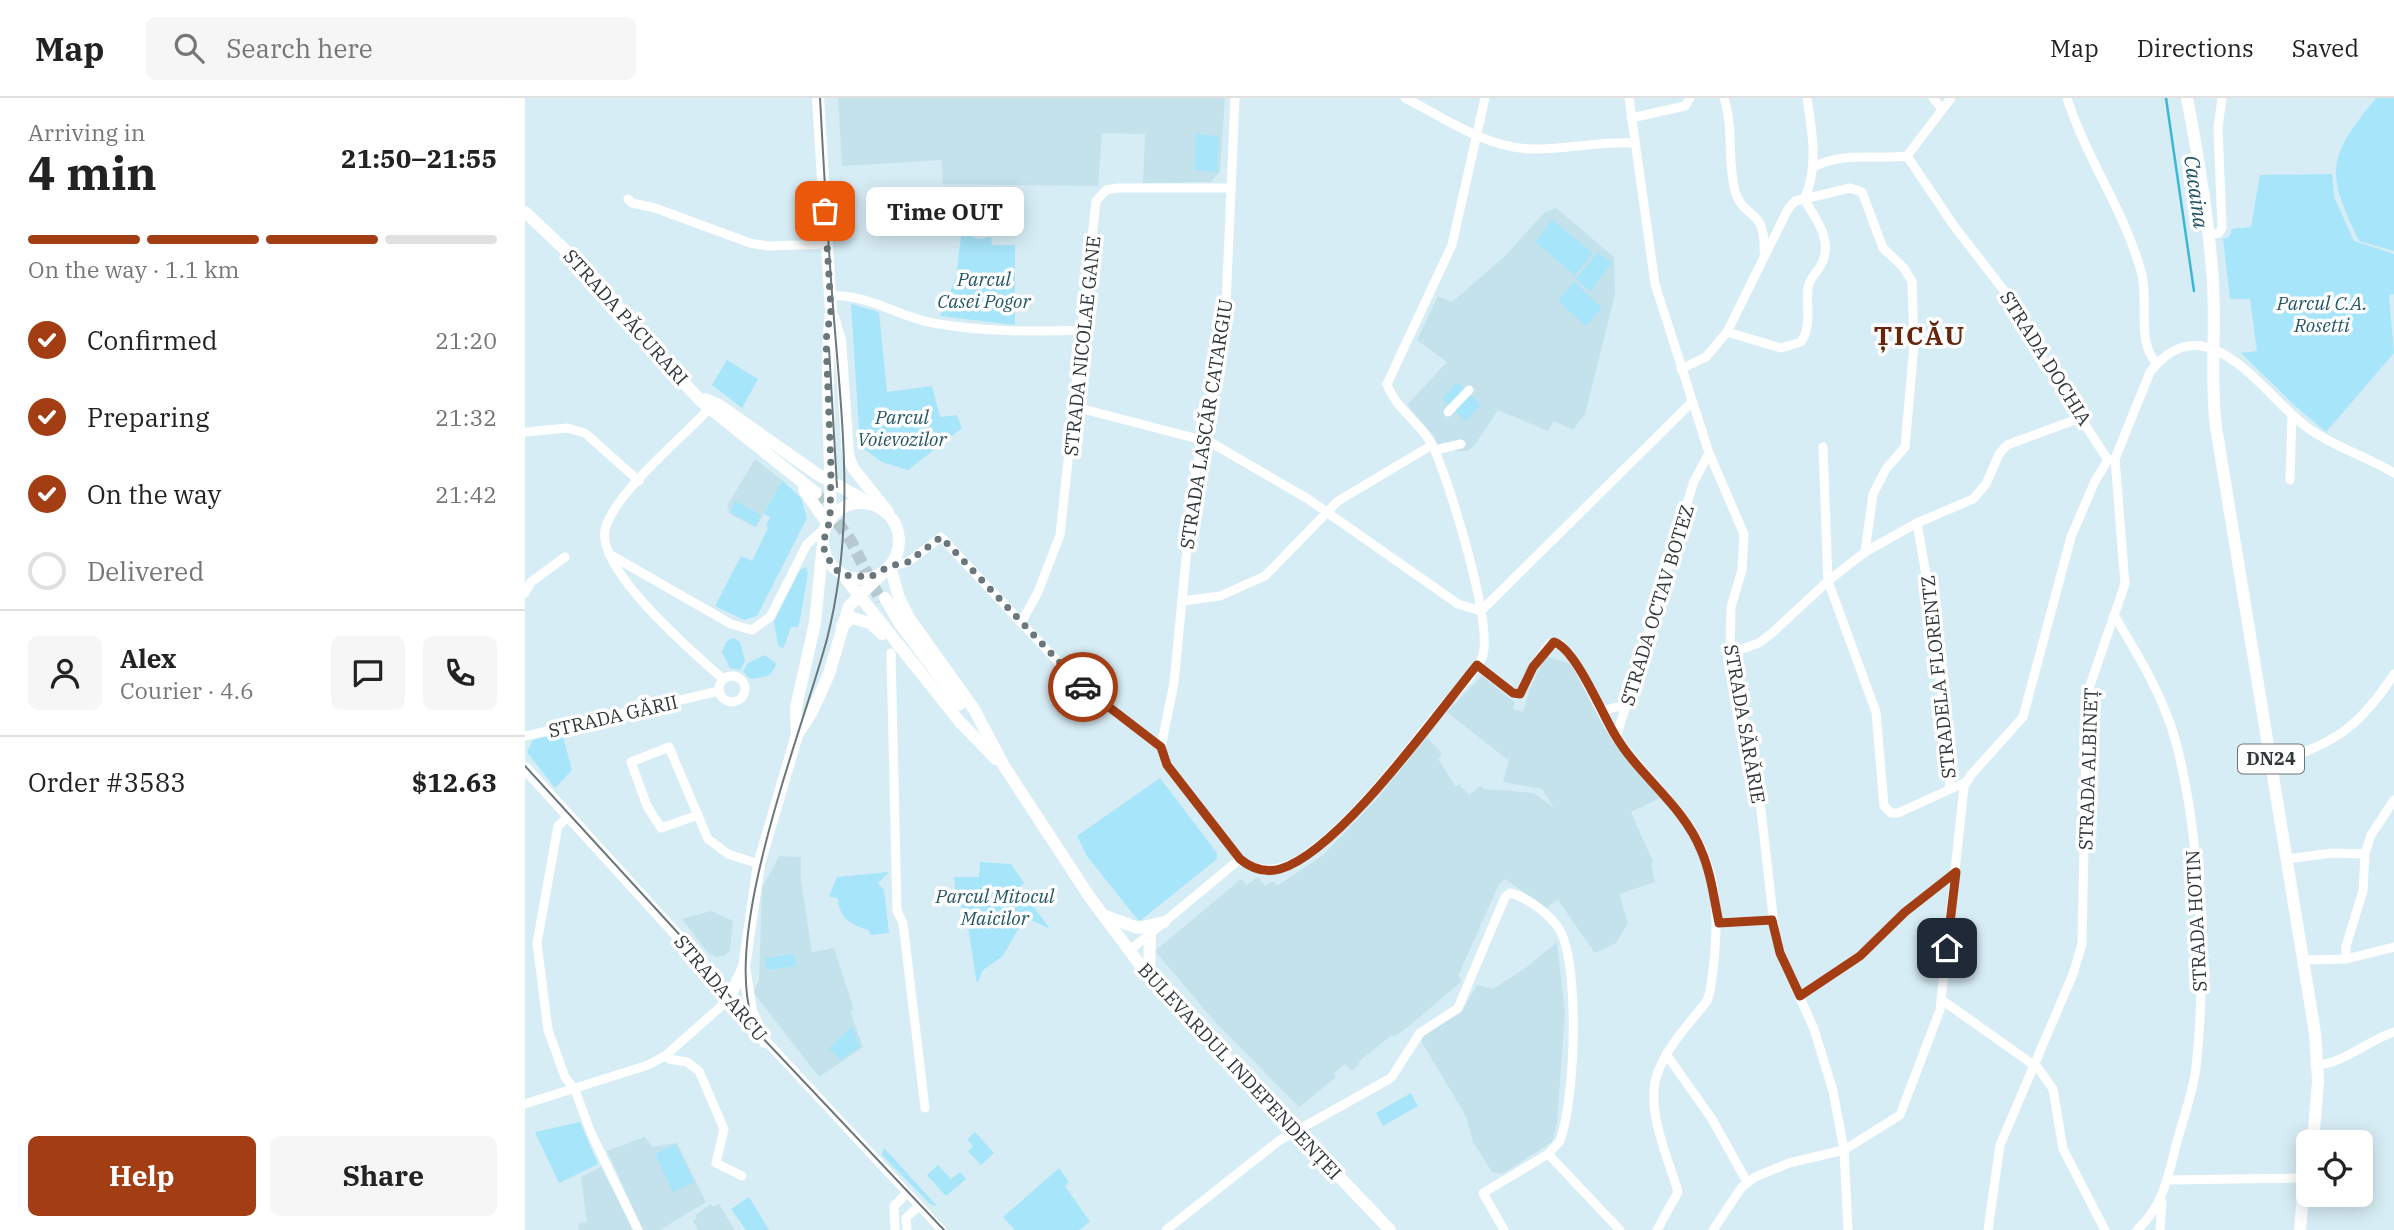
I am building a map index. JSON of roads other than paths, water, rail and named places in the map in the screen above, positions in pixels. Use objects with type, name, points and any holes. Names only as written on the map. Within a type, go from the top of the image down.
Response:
[{"type":"main road","points":[[728,1000],[742,970],[759,864],[797,736],[813,712],[829,674],[849,606],[887,568],[899,545],[895,524],[853,468],[848,455],[840,340],[831,310],[818,98]]},
{"type":"main road","name":"DN24","points":[[2187,98],[2209,235],[2217,428],[2315,1033],[2310,1130]]},
{"type":"main road","name":"STRADA PĂCURARI","points":[[525,212],[586,268],[647,344],[702,402]]},
{"type":"main road","points":[[797,736],[796,708],[818,602],[823,543],[828,524],[831,450],[826,340],[831,310]]},
{"type":"main road","points":[[702,402],[719,405],[798,462],[831,483],[875,505],[895,524]]},
{"type":"main road","points":[[702,402],[818,491]]},
{"type":"main road","points":[[702,402],[802,488],[817,504],[828,524]]},
{"type":"main road","points":[[798,462],[813,466],[831,450]]},
{"type":"main road","points":[[828,524],[845,507],[858,503],[875,505]]},
{"type":"main road","points":[[823,543],[830,562],[860,596],[897,652]]},
{"type":"main road","points":[[843,575],[870,577],[887,568]]},
{"type":"main road","points":[[887,568],[905,612],[974,709],[988,745]]},
{"type":"main road","points":[[883,599],[909,645],[988,745]]},
{"type":"main road","points":[[842,626],[852,618],[862,619],[897,652],[960,722],[988,745]]},
{"type":"main road","name":"BULEVARDUL INDEPENDENȚEI","points":[[988,745],[1103,915],[1149,977],[1293,1132],[1390,1230]]},
{"type":"main road","name":"STRADA ARCU","points":[[526,769],[712,975],[728,1000]]},
{"type":"main road","points":[[1103,915],[1138,928],[1164,922]]},
{"type":"main road","points":[[1149,977],[1150,934]]},
{"type":"main road","points":[[712,975],[725,980],[742,970]]},
{"type":"main road","points":[[742,970],[751,1011],[765,1042]]},
{"type":"main road","name":"DN24","points":[[2314,1130],[2318,1081],[2315,1065]]},
{"type":"main road","name":"DN24","points":[[2303,1230],[2305,1207]]},
{"type":"main road","name":"DN24","points":[[2303,1230],[2306,1207]]},
{"type":"street","name":"STRADA LASCĂR CATARGIU","points":[[1161,747],[1169,717],[1201,440],[1224,328],[1235,98]]},
{"type":"street","points":[[1405,98],[1477,136],[1531,149],[1634,144]]},
{"type":"street","points":[[887,568],[908,562],[941,537],[1076,681],[1161,747],[1167,765],[1240,859],[1256,869],[1278,869],[1296,862],[1317,846],[1360,808],[1477,665],[1484,649],[1481,611],[1469,556],[1434,448],[1387,384],[1452,245],[1485,98]]},
{"type":"street","name":"STRADA SĂRĂRIE","points":[[1629,98],[1655,284],[1709,453],[1744,534],[1742,570],[1731,607],[1730,653],[1761,810],[1772,920],[1780,953],[1825,1060],[1844,1150],[1848,1230]]},
{"type":"street","points":[[1632,118],[1685,106],[1690,98]]},
{"type":"street","points":[[1724,98],[1730,121],[1730,158],[1736,194],[1765,231],[1764,256]]},
{"type":"street","points":[[1804,199],[1813,167],[1807,98]]},
{"type":"street","points":[[1933,98],[1942,109]]},
{"type":"street","points":[[1813,167],[1827,160],[1854,155],[1907,156],[1951,98]]},
{"type":"street","points":[[2067,98],[2121,215],[2142,272],[2146,306],[2146,347],[2149,356],[2157,363],[2185,349],[2212,348],[2237,362],[2292,416],[2321,438],[2394,473]]},
{"type":"street","points":[[2209,235],[2219,233],[2222,228],[2218,127],[2222,98]]},
{"type":"street","name":"STRADA DOCHIA","points":[[1907,156],[1954,226],[2020,311],[2036,349],[2112,459]]},
{"type":"street","name":"STRADA NICOLAE GANE","points":[[1021,623],[1038,592],[1060,535],[1096,201],[1100,194],[1117,188],[1231,188]]},
{"type":"street","points":[[1681,369],[1706,357],[1727,332],[1788,209],[1795,201],[1850,188],[1862,192],[1883,248],[1903,267],[1912,281],[1914,357],[1905,447],[1886,469],[1873,494],[1865,552]]},
{"type":"street","points":[[628,199],[632,203],[655,208],[750,243],[768,246],[827,244]]},
{"type":"street","points":[[1727,332],[1781,348],[1795,346],[1805,337],[1808,287],[1821,266],[1826,245],[1822,229],[1804,199]]},
{"type":"street","points":[[830,296],[845,295],[932,323],[1018,332],[1084,330]]},
{"type":"street","name":"STRADA ALBINEȚ","points":[[1989,1230],[2000,1145],[2073,974],[2081,949],[2087,694],[2125,584],[2112,459],[2145,383],[2157,363]]},
{"type":"street","points":[[1448,412],[1469,390]]},
{"type":"street","points":[[702,402],[610,517],[604,533],[608,553],[632,590],[723,679]]},
{"type":"street","points":[[1481,611],[1692,402]]},
{"type":"street","points":[[1075,407],[1210,442],[1329,513],[1458,604],[1481,611]]},
{"type":"street","points":[[2290,480],[2292,416]]},
{"type":"street","points":[[1730,653],[1759,643],[1865,552],[1917,523],[1973,499],[1986,484],[1999,454],[2007,445],[2083,417]]},
{"type":"street","points":[[525,432],[576,429],[585,433],[639,481]]},
{"type":"street","points":[[1182,601],[1220,596],[1265,576],[1338,501],[1434,448],[1461,444]]},
{"type":"street","points":[[1823,447],[1828,582],[1876,712],[1884,806],[1891,813],[1898,813],[1966,782],[2023,718],[2071,537],[2095,481],[2112,459]]},
{"type":"street","name":"STRADA OCTAV BOTEZ","points":[[1616,738],[1694,481],[1709,453]]},
{"type":"street","name":"STRADELA FLORENTZ","points":[[1917,523],[1935,619],[1950,789]]},
{"type":"street","points":[[608,553],[652,581],[731,624],[752,630],[770,617],[807,544],[828,524]]},
{"type":"street","points":[[525,593],[531,582],[565,557]]},
{"type":"street","points":[[632,590],[639,578],[652,581]]},
{"type":"street","name":"STRADA HOTIN","points":[[2114,615],[2150,675],[2175,738],[2184,778],[2197,880],[2201,988],[2196,1068],[2162,1197],[2149,1219],[2137,1230]]},
{"type":"street","name":"STRADA OCTAV BOTEZ","points":[[1477,665],[1513,693],[1520,694],[1533,667],[1549,644],[1560,644],[1616,738]]},
{"type":"street","points":[[897,652],[897,911],[903,923],[925,1108]]},
{"type":"street","points":[[2272,764],[2318,748],[2346,732],[2372,704],[2394,674]]},
{"type":"street","points":[[739,677],[745,684],[745,693],[740,699],[731,702],[724,698],[719,691],[723,679],[739,677]]},
{"type":"street","name":"STRADA GĂRII","points":[[525,736],[719,691]]},
{"type":"street","points":[[1602,711],[1628,704]]},
{"type":"street","points":[[1616,738],[1693,833],[1710,878],[1719,923],[1707,1001],[1666,1054],[1657,1074],[1656,1116],[1678,1192],[1657,1230]]},
{"type":"street","points":[[698,815],[661,828],[647,806],[631,762],[669,747],[698,815],[708,839],[716,848],[759,864]]},
{"type":"street","points":[[1713,1230],[1747,1182],[1789,1163],[1844,1150],[1898,1118],[1916,1078],[1942,999],[1966,782]]},
{"type":"street","points":[[2346,959],[2346,946],[2363,891],[2365,854],[2371,835],[2394,800]]},
{"type":"street","points":[[569,816],[558,826],[554,840],[538,930],[537,958],[552,1043],[565,1077],[575,1090],[591,1133],[638,1230]]},
{"type":"street","points":[[2287,859],[2332,853],[2365,854]]},
{"type":"street","points":[[1129,951],[1240,859]]},
{"type":"street","points":[[1800,996],[1860,956],[1905,912],[1956,872]]},
{"type":"street","points":[[1166,1230],[1293,1132],[1391,1079],[1420,1033],[1458,1008],[1492,925],[1505,897],[1510,893],[1547,916],[1564,937],[1572,1003],[1570,1069],[1561,1137],[1548,1154],[1483,1193],[1504,1230]]},
{"type":"street","points":[[1719,923],[1772,920]]},
{"type":"street","points":[[2303,960],[2346,959],[2394,947]]},
{"type":"street","points":[[1942,999],[2032,1065],[2049,1081],[2063,1149],[2105,1230]]},
{"type":"street","points":[[525,1104],[648,1065],[665,1056],[728,1000]]},
{"type":"street","name":"STRADA ARCU","points":[[728,1000],[942,1230]]},
{"type":"street","points":[[2315,1065],[2328,1065],[2358,1047],[2394,1032]]},
{"type":"street","points":[[1666,1054],[1712,1119],[1747,1182]]},
{"type":"street","points":[[665,1056],[687,1062],[699,1071],[724,1129],[716,1163],[742,1176]]},
{"type":"street","points":[[1548,1154],[1620,1230]]},
{"type":"street","points":[[2167,1180],[2296,1178]]},
{"type":"street","points":[[895,1230],[894,1206],[907,1193]]},
{"type":"street","points":[[2160,1230],[2162,1197]]},
{"type":"street","points":[[907,1230],[907,1218],[919,1206]]},
{"type":"waterway","name":"Cacaina","points":[[2166,98],[2194,291]]},
{"type":"tunnel","points":[[816,493],[851,541],[881,601]]},
{"type":"tram line","points":[[758,1033],[747,996],[746,950],[754,896],[783,782],[827,639],[836,598],[844,519],[843,440],[820,98]]},
{"type":"tram line","points":[[829,348],[837,487]]},
{"type":"tram line","points":[[525,766],[700,957],[758,1033],[944,1230]]},
{"type":"place","name":"Time OUT","points":[[825,211]]},
{"type":"district","name":"ȚICĂU","points":[[1920,336]]},
{"type":"park label","name":"Parcul Casei Pogor","points":[[984,290]]},
{"type":"park label","name":"Parcul C.A. Rosetti","points":[[2322,314]]},
{"type":"park label","name":"Parcul Voievozilor","points":[[902,428]]},
{"type":"park label","name":"Parcul Mitocul Maicilor","points":[[995,907]]}]
